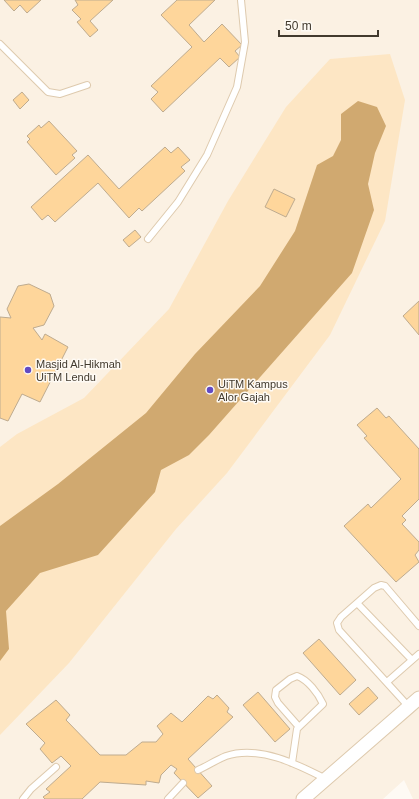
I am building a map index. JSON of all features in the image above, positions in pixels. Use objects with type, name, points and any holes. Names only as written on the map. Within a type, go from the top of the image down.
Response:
[{"type":"street","points":[[303,799],[414,703]]},
{"type":"lane","points":[[148,239],[178,202],[207,155],[237,87],[245,42],[241,0]]},
{"type":"lane","points":[[0,44],[48,92],[60,94],[88,86]]},
{"type":"lane","points":[[414,703],[387,682],[339,630],[337,624],[341,617],[374,588],[381,585],[385,586],[419,626]]},
{"type":"lane","points":[[357,603],[412,660]]},
{"type":"lane","points":[[387,682],[419,654]]},
{"type":"lane","points":[[292,763],[297,729],[323,704],[320,697],[304,679],[297,676],[290,679],[276,690],[275,697],[278,703],[299,727]]},
{"type":"lane","points":[[198,770],[226,756],[245,753],[261,754],[292,763],[326,779]]},
{"type":"lane","points":[[23,799],[31,789],[56,767]]},
{"type":"lane","points":[[168,799],[183,782]]},
{"type":"shaded area","name":"UiTM Kampus Alor Gajah","points":[[0,0],[419,0],[419,799],[413,799],[404,780],[383,799],[0,799]]},
{"type":"shaded area","points":[[390,54],[405,100],[385,221],[330,335],[227,473],[176,529],[69,663],[0,735],[0,447],[17,434],[84,398],[169,309],[228,201],[286,107],[330,59]]},
{"type":"shaded area","points":[[358,101],[377,107],[386,126],[375,153],[368,184],[374,210],[352,273],[209,435],[189,455],[161,470],[155,492],[98,555],[40,573],[6,611],[9,649],[0,661],[0,526],[58,484],[146,413],[195,354],[260,286],[295,231],[317,165],[333,156],[341,140],[341,114]]},
{"type":"building","points":[[4,0],[41,0],[27,13],[20,5],[14,11]]},
{"type":"building","points":[[75,0],[113,0],[90,21],[98,30],[90,37],[77,22],[81,19],[72,10],[78,5]]},
{"type":"building","points":[[177,0],[215,0],[189,25],[204,42],[222,24],[242,45],[235,51],[240,57],[229,67],[220,58],[163,112],[151,99],[158,92],[151,86],[192,47],[161,15]]},
{"type":"building","points":[[22,92],[29,100],[20,109],[13,100]]},
{"type":"building","points":[[49,121],[77,151],[72,155],[75,158],[56,175],[27,142],[30,139],[27,136],[39,125],[41,128]]},
{"type":"building","points":[[165,147],[171,153],[178,147],[190,160],[181,167],[185,171],[142,211],[139,208],[129,218],[98,183],[55,222],[48,215],[42,220],[31,207],[88,155],[119,189]]},
{"type":"building","points":[[274,189],[295,199],[286,217],[265,207]]},
{"type":"building","points":[[135,230],[141,237],[129,247],[123,240]]},
{"type":"building","name":"Masjid Al-Hikmah UiTM Lendu","points":[[29,284],[50,294],[54,306],[44,325],[33,328],[42,340],[45,334],[68,347],[40,402],[22,394],[8,421],[0,418],[0,317],[11,318],[7,309],[18,286]]},
{"type":"building","points":[[419,301],[419,335],[403,316]]},
{"type":"building","points":[[377,408],[386,418],[389,416],[419,449],[419,499],[402,516],[406,520],[402,524],[419,542],[419,550],[415,555],[419,562],[396,582],[344,526],[368,504],[371,508],[401,479],[364,438],[367,436],[357,425]]},
{"type":"building","points":[[319,639],[356,680],[340,695],[303,653]]},
{"type":"building","points":[[368,687],[378,698],[359,715],[349,704]]},
{"type":"building","points":[[258,692],[290,729],[275,742],[243,705]]},
{"type":"building","points":[[217,695],[229,708],[227,712],[233,717],[188,759],[212,786],[198,798],[174,773],[177,769],[171,765],[161,775],[159,783],[146,781],[146,785],[100,782],[82,799],[45,799],[43,797],[50,792],[46,789],[71,766],[61,756],[52,763],[40,749],[45,743],[26,724],[56,700],[70,715],[66,720],[100,755],[126,755],[142,742],[156,742],[163,734],[157,726],[171,713],[182,722],[208,696],[213,699]]},
{"type":"place","name":"Masjid Al-Hikmah UiTM Lendu","points":[[28,370]]},
{"type":"place","name":"UiTM Kampus Alor Gajah","points":[[210,390]]}]
